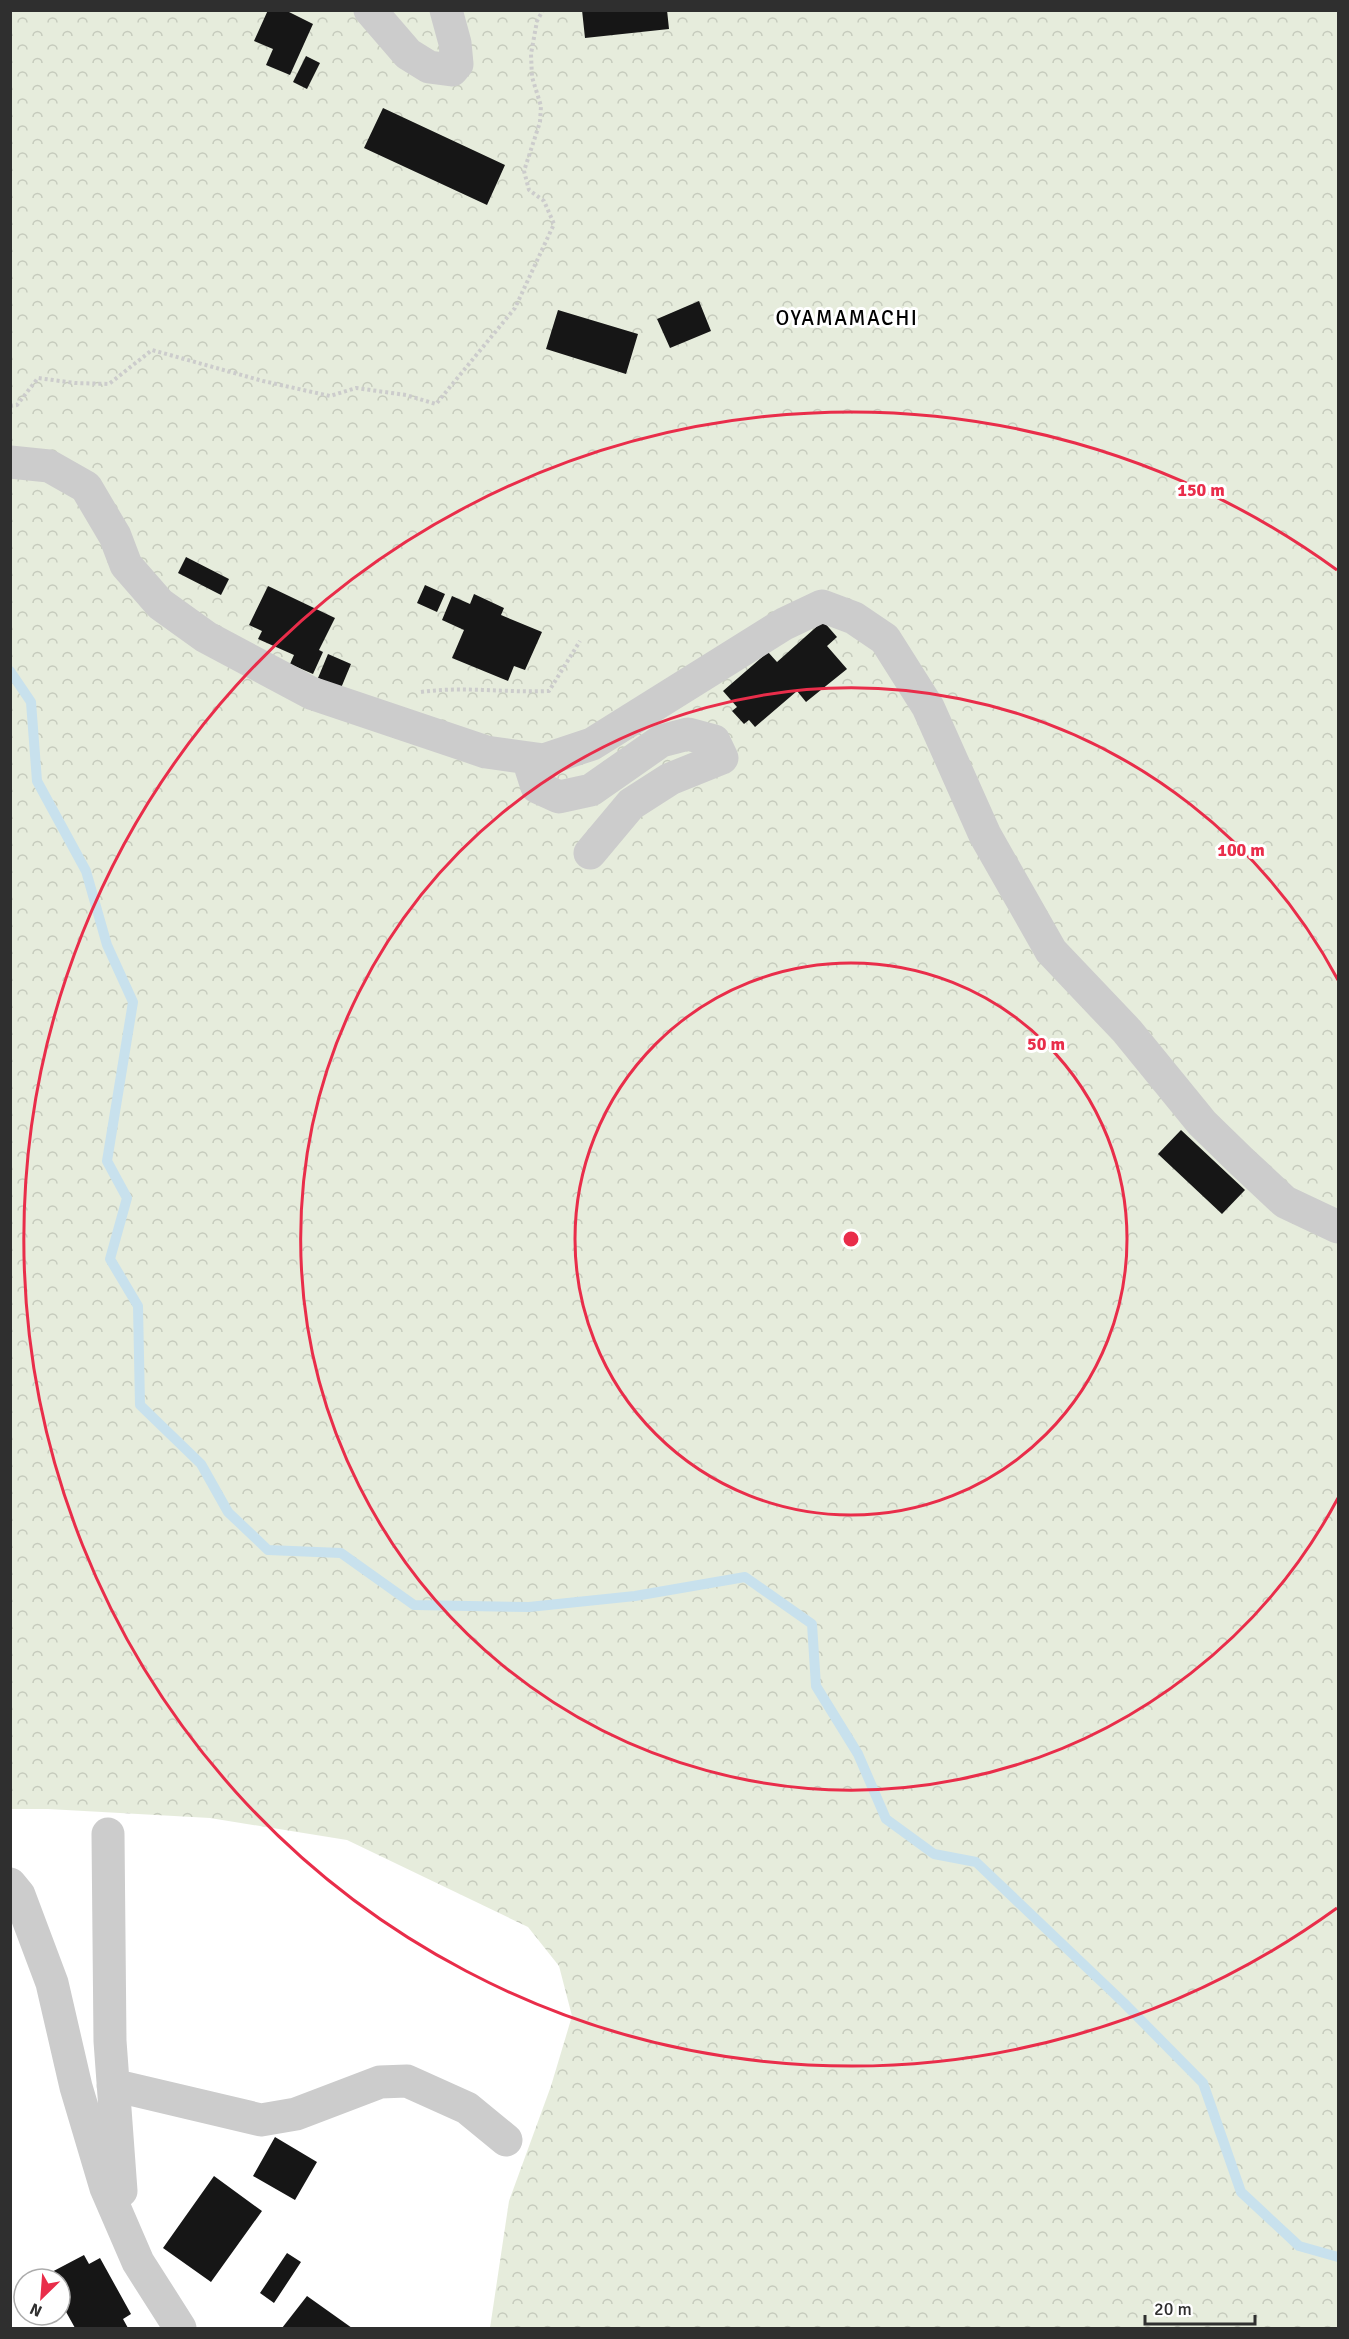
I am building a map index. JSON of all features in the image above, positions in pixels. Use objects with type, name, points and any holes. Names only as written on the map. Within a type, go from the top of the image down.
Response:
[{"type":"street","points":[[370,10],[408,54],[429,68],[452,70],[457,64],[455,43],[446,10]]},
{"type":"street","points":[[10,462],[49,466],[86,487],[115,536],[126,565],[160,604],[206,637],[311,693],[486,752],[544,760],[592,744],[784,624],[822,606],[854,618],[885,639],[928,707],[985,835],[1051,951],[1127,1031],[1202,1123],[1240,1160],[1285,1202],[1338,1227]]},
{"type":"street","points":[[528,759],[537,786],[560,797],[591,790],[661,741],[688,734],[714,741],[722,758],[670,779],[631,804],[590,853]]},
{"type":"street","points":[[108,1834],[110,2041],[124,2229]]},
{"type":"street","points":[[10,1884],[19,1895],[52,1983],[76,2088],[106,2188],[138,2262],[180,2328]]},
{"type":"street","points":[[113,2085],[261,2120],[296,2114],[380,2082],[407,2081],[466,2108],[506,2140]]},
{"type":"path","points":[[10,406],[16,405],[38,378],[75,383],[109,384],[152,350],[263,381],[330,396],[356,388],[406,395],[436,404],[515,308],[554,224],[544,201],[529,190],[524,171],[540,122],[542,106],[532,77],[531,54],[537,21],[543,10]]},
{"type":"path","points":[[412,693],[447,688],[519,693],[549,691],[580,641]]},
{"type":"green space","points":[[11,11],[1338,11],[1338,2328],[490,2328],[509,2201],[551,2086],[572,2016],[559,1966],[528,1927],[347,1840],[210,1818],[11,1809]]},
{"type":"building","points":[[268,10],[285,10],[313,24],[290,75],[266,65],[273,49],[254,41]]},
{"type":"building","points":[[582,10],[667,10],[669,29],[585,38]]},
{"type":"building","points":[[306,56],[320,63],[307,89],[293,82]]},
{"type":"building","points":[[383,108],[505,165],[487,205],[364,148]]},
{"type":"building","points":[[699,301],[711,331],[670,348],[657,319]]},
{"type":"building","points":[[558,310],[638,334],[626,374],[546,349]]},
{"type":"building","points":[[186,557],[229,579],[221,595],[178,573]]},
{"type":"building","points":[[425,585],[445,594],[437,612],[417,603]]},
{"type":"building","points":[[268,586],[335,618],[319,650],[323,652],[313,674],[290,664],[294,655],[258,639],[262,631],[249,625]]},
{"type":"building","points":[[474,594],[504,608],[501,615],[542,632],[525,670],[514,666],[508,681],[452,658],[464,630],[442,620],[452,596],[470,604]]},
{"type":"building","points":[[823,621],[837,637],[827,646],[847,669],[806,702],[797,691],[755,727],[749,720],[744,724],[732,711],[737,707],[723,691],[768,652],[777,662]]},
{"type":"building","points":[[328,654],[351,664],[341,688],[318,678]]},
{"type":"building","points":[[1181,1130],[1245,1190],[1222,1214],[1158,1154]]},
{"type":"building","points":[[275,2137],[317,2162],[295,2200],[253,2176]]},
{"type":"building","points":[[214,2176],[262,2211],[211,2282],[163,2248]]},
{"type":"building","points":[[287,2253],[301,2262],[274,2303],[260,2293]]},
{"type":"building","points":[[84,2255],[89,2264],[100,2258],[131,2314],[123,2319],[128,2328],[75,2328],[72,2323],[72,2267],[61,2267]]},
{"type":"building","points":[[307,2296],[352,2328],[282,2328]]},
{"type":"waterway","points":[[10,671],[31,702],[37,781],[86,871],[107,945],[133,1002],[107,1161],[127,1198],[110,1259],[138,1306],[140,1405],[201,1464],[228,1512],[268,1550],[341,1553],[414,1605],[529,1607],[635,1596],[745,1577],[812,1624],[816,1686],[858,1754],[886,1819],[934,1854],[976,1862],[1124,2003],[1203,2083],[1241,2192],[1299,2246],[1338,2257]]},
{"type":"district","name":"OYAMAMACHI","points":[[847,318]]}]
